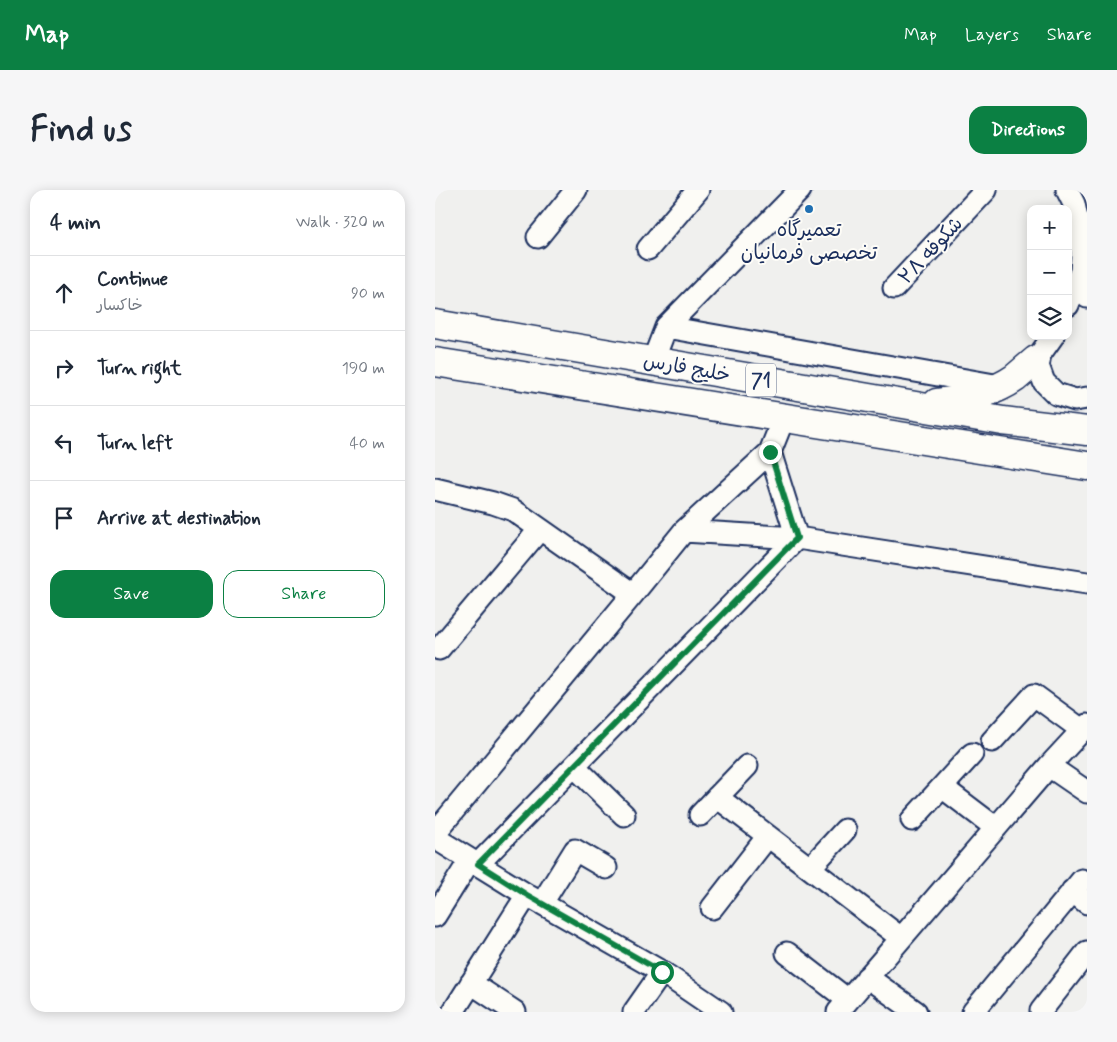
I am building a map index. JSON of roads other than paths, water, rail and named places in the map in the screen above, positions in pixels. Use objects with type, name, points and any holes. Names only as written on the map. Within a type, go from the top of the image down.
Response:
[{"type":"highway","name":"خلیج فارس","points":[[435,324],[898,404],[1003,421],[1087,431]]},
{"type":"highway","points":[[898,404],[937,404],[985,393],[1014,378],[1036,360]]},
{"type":"highway","name":"خلیج فارس","points":[[435,362],[1087,466]]},
{"type":"highway","points":[[997,451],[1087,476]]},
{"type":"street","points":[[538,238],[577,190]]},
{"type":"street","points":[[648,249],[698,190]]},
{"type":"street","points":[[653,361],[666,327],[800,190]]},
{"type":"street","name":"شکوفه ۲۸","points":[[894,288],[986,190]]},
{"type":"street","points":[[1067,190],[1074,204],[1080,233],[1081,271],[1087,297]]},
{"type":"street","points":[[1072,295],[1081,271]]},
{"type":"street","points":[[666,327],[1000,386]]},
{"type":"street","points":[[1050,340],[1036,360],[1044,382],[1056,394],[1075,400],[1087,398]]},
{"type":"street","points":[[435,833],[685,531],[770,452],[784,417]]},
{"type":"street","points":[[770,452],[797,538]]},
{"type":"street","points":[[435,489],[493,503],[513,510],[633,594]]},
{"type":"street","points":[[439,649],[540,529]]},
{"type":"street","points":[[685,531],[797,538],[1087,583]]},
{"type":"street","points":[[435,916],[474,862],[574,766],[797,538]]},
{"type":"street","points":[[787,953],[843,1006],[1049,766],[1084,728],[1034,695],[992,741]]},
{"type":"street","points":[[912,820],[972,754]]},
{"type":"street","points":[[574,766],[624,815]]},
{"type":"street","points":[[700,815],[747,766]]},
{"type":"street","points":[[1049,766],[1087,792]]},
{"type":"street","points":[[943,786],[996,828]]},
{"type":"street","points":[[717,797],[901,938]]},
{"type":"street","points":[[809,868],[845,830]]},
{"type":"street","points":[[712,908],[768,836]]},
{"type":"street","points":[[435,838],[535,899],[662,972],[721,1012]]},
{"type":"street","points":[[453,1012],[471,983],[575,850],[606,868]]},
{"type":"street","points":[[973,1012],[1080,891]]},
{"type":"street","points":[[1041,1011],[1087,952]]},
{"type":"street","points":[[634,1012],[662,972]]},
{"type":"street","points":[[867,977],[916,1012]]},
{"type":"street","points":[[471,983],[515,1012]]},
{"type":"place","name":"تعمیرگاه تخصصی فرمانیان","points":[[809,209]]}]
